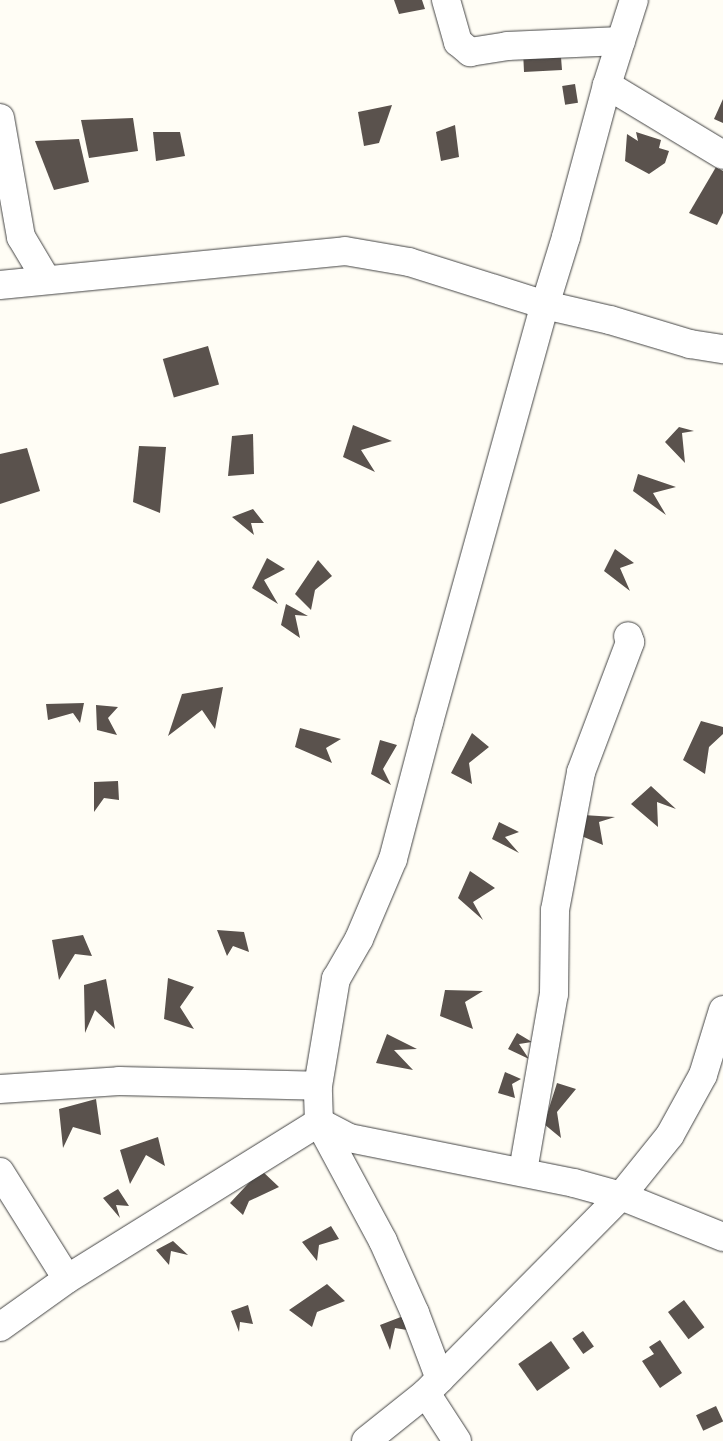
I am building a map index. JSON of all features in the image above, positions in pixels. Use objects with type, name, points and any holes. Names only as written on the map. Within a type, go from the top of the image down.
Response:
[{"type":"street","points":[[446,0],[458,42],[470,52],[508,46],[621,42]]},
{"type":"street","points":[[458,1441],[433,1386],[415,1313],[383,1241],[319,1122],[318,1086],[336,978],[368,921],[394,859],[429,722],[545,305],[634,0]]},
{"type":"street","points":[[608,85],[723,155]]},
{"type":"street","points":[[0,118],[21,237],[46,279]]},
{"type":"street","points":[[21,237],[4,284],[345,251],[409,262],[545,305],[610,320],[690,344],[723,349]]},
{"type":"street","points":[[523,1171],[554,994],[555,910],[578,790],[598,724],[630,642],[628,636]]},
{"type":"street","points":[[366,1441],[433,1386],[622,1196],[670,1135],[703,1075],[723,1011]]},
{"type":"street","points":[[0,1089],[119,1081],[318,1086]]},
{"type":"street","points":[[319,1122],[349,1138],[523,1171],[622,1196],[723,1237]]},
{"type":"street","points":[[0,1327],[68,1279],[319,1122]]},
{"type":"street","points":[[0,1172],[68,1279]]},
{"type":"building","points":[[394,0],[422,0],[425,9],[399,14]]},
{"type":"building","points":[[523,51],[535,59],[548,51],[561,57],[562,70],[524,72]]},
{"type":"building","points":[[575,84],[578,103],[565,105],[562,86]]},
{"type":"building","points":[[723,99],[723,123],[714,119]]},
{"type":"building","points":[[392,105],[379,143],[364,146],[358,112]]},
{"type":"building","points":[[133,118],[138,151],[89,158],[81,120]]},
{"type":"building","points":[[455,125],[459,157],[441,161],[436,132]]},
{"type":"building","points":[[153,132],[180,132],[185,156],[156,161]]},
{"type":"building","points":[[636,132],[661,140],[659,148],[669,151],[665,163],[649,174],[625,161],[627,134],[638,141]]},
{"type":"building","points":[[79,139],[89,182],[54,190],[35,141]]},
{"type":"building","points":[[716,167],[723,171],[723,213],[717,225],[689,213]]},
{"type":"building","points":[[208,346],[219,384],[174,397],[163,359]]},
{"type":"building","points":[[353,425],[392,441],[361,450],[375,472],[343,457]]},
{"type":"building","points":[[679,427],[694,431],[682,433],[685,463],[665,442]]},
{"type":"building","points":[[253,434],[254,474],[228,476],[232,436]]},
{"type":"building","points":[[139,446],[166,447],[160,513],[133,502]]},
{"type":"building","points":[[27,448],[40,491],[0,504],[0,454]]},
{"type":"building","points":[[638,474],[676,487],[653,493],[666,515],[633,491]]},
{"type":"building","points":[[253,509],[264,523],[251,523],[254,535],[232,517]]},
{"type":"building","points":[[615,549],[634,563],[620,568],[630,591],[604,571]]},
{"type":"building","points":[[267,558],[285,569],[264,580],[278,604],[252,588]]},
{"type":"building","points":[[318,560],[332,576],[315,590],[311,610],[295,594]]},
{"type":"building","points":[[286,604],[308,616],[295,615],[300,638],[281,625]]},
{"type":"building","points":[[223,687],[215,729],[202,710],[168,736],[182,694]]},
{"type":"building","points":[[84,703],[80,723],[73,713],[48,720],[46,704]]},
{"type":"building","points":[[96,705],[118,707],[108,718],[117,735],[97,730]]},
{"type":"building","points":[[701,721],[723,727],[723,734],[709,747],[705,774],[683,760]]},
{"type":"building","points":[[300,728],[341,739],[326,748],[332,763],[295,747]]},
{"type":"building","points":[[472,733],[489,747],[469,763],[472,784],[451,773]]},
{"type":"building","points":[[380,740],[397,745],[383,769],[391,785],[371,774]]},
{"type":"building","points":[[118,781],[119,800],[104,798],[94,812],[94,782]]},
{"type":"building","points":[[651,786],[676,809],[657,802],[658,827],[631,804]]},
{"type":"building","points":[[583,815],[615,817],[599,822],[603,845],[579,835]]},
{"type":"building","points":[[499,822],[519,832],[505,837],[519,853],[492,839]]},
{"type":"building","points":[[470,871],[495,888],[473,902],[483,920],[458,898]]},
{"type":"building","points":[[217,930],[244,932],[249,952],[233,946],[227,956]]},
{"type":"building","points":[[83,935],[92,956],[75,954],[59,980],[52,940]]},
{"type":"building","points":[[168,978],[194,987],[180,1007],[194,1029],[164,1019]]},
{"type":"building","points":[[106,979],[115,1029],[95,1010],[85,1033],[84,985]]},
{"type":"building","points":[[445,990],[483,991],[465,1002],[473,1029],[440,1016]]},
{"type":"building","points":[[517,1033],[532,1042],[519,1044],[529,1059],[508,1049]]},
{"type":"building","points":[[387,1034],[417,1049],[394,1050],[413,1070],[376,1063]]},
{"type":"building","points":[[505,1072],[521,1079],[512,1084],[515,1098],[498,1093]]},
{"type":"building","points":[[557,1083],[576,1089],[557,1112],[561,1138],[544,1124]]},
{"type":"building","points":[[96,1099],[101,1135],[73,1127],[63,1148],[59,1109]]},
{"type":"building","points":[[158,1137],[165,1166],[146,1155],[130,1184],[120,1150]]},
{"type":"building","points":[[261,1170],[279,1187],[249,1201],[243,1215],[230,1203]]},
{"type":"building","points":[[118,1189],[129,1206],[116,1205],[120,1218],[103,1198]]},
{"type":"building","points":[[331,1226],[339,1239],[319,1245],[317,1261],[302,1242]]},
{"type":"building","points":[[173,1241],[188,1255],[171,1251],[169,1265],[156,1250]]},
{"type":"building","points":[[327,1284],[345,1301],[317,1312],[312,1327],[289,1310]]},
{"type":"building","points":[[684,1300],[704,1327],[688,1339],[668,1312]]},
{"type":"building","points":[[248,1305],[253,1324],[240,1322],[239,1332],[231,1311]]},
{"type":"building","points":[[406,1315],[407,1330],[395,1328],[390,1350],[380,1325]]},
{"type":"building","points":[[583,1331],[594,1347],[583,1354],[572,1338]]},
{"type":"building","points":[[660,1340],[682,1373],[660,1388],[642,1361],[654,1354],[649,1347]]},
{"type":"building","points":[[551,1341],[570,1368],[537,1391],[518,1364]]},
{"type":"building","points":[[716,1406],[723,1421],[703,1431],[696,1415]]}]
